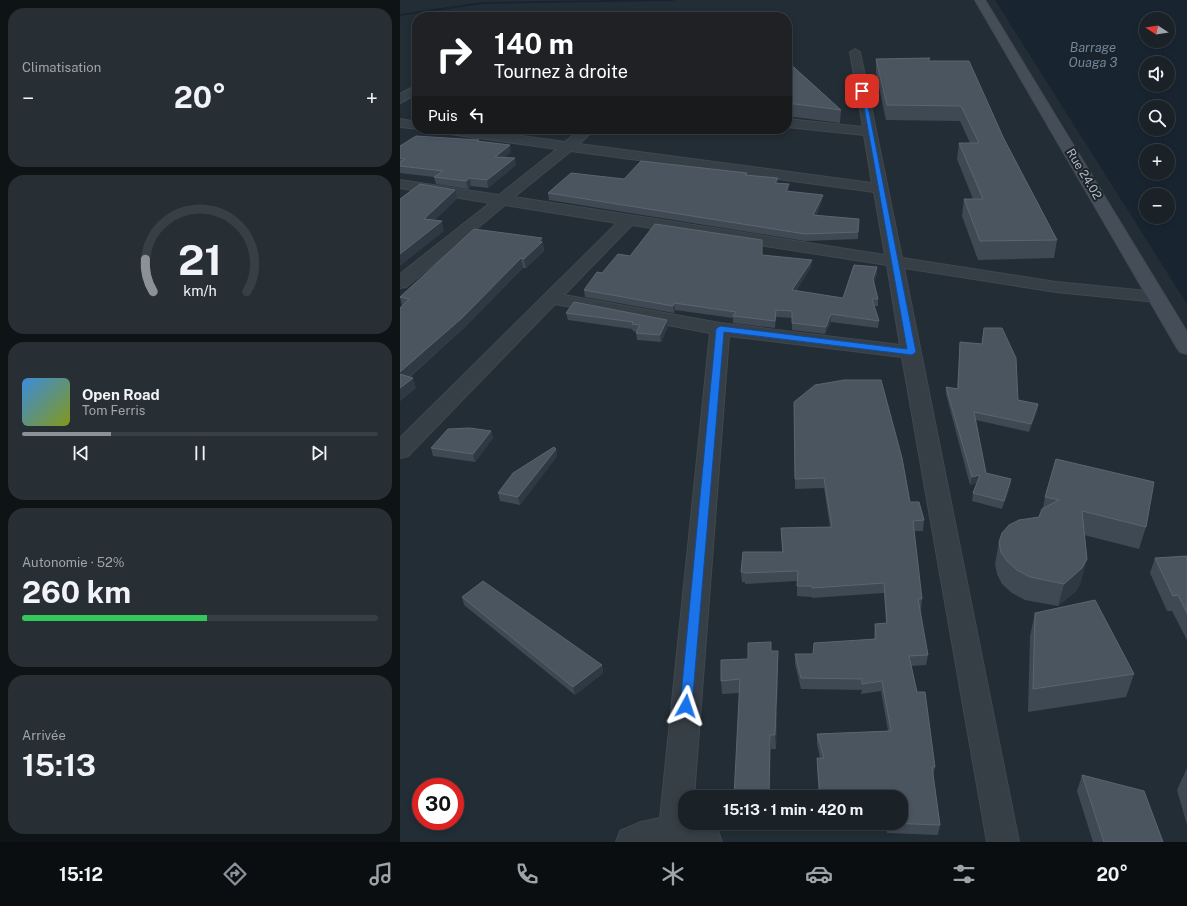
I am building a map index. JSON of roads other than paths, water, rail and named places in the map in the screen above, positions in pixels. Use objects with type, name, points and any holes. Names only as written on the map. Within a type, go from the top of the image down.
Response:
[{"type":"street","name":"Rue 24.02","points":[[980,0],[1187,348]]},
{"type":"street","points":[[855,52],[1003,842]]},
{"type":"street","points":[[400,99],[412,92]]},
{"type":"street","points":[[400,123],[412,125]]},
{"type":"street","points":[[792,124],[870,132]]},
{"type":"street","points":[[479,134],[881,189]]},
{"type":"street","points":[[400,283],[583,134]]},
{"type":"street","points":[[400,184],[1056,287],[1157,297]]},
{"type":"street","points":[[400,451],[629,219]]},
{"type":"street","points":[[551,298],[720,329],[912,352]]},
{"type":"street","points":[[675,832],[720,329]]},
{"type":"street","points":[[632,842],[646,835],[675,832],[706,842]]},
{"type":"water","name":"Barrage Ouaga 3","points":[[995,0],[1187,0],[1187,304]]},
{"type":"waterway","points":[[420,12],[482,3],[673,0]]},
{"type":"waterway","points":[[400,15],[412,13]]}]
